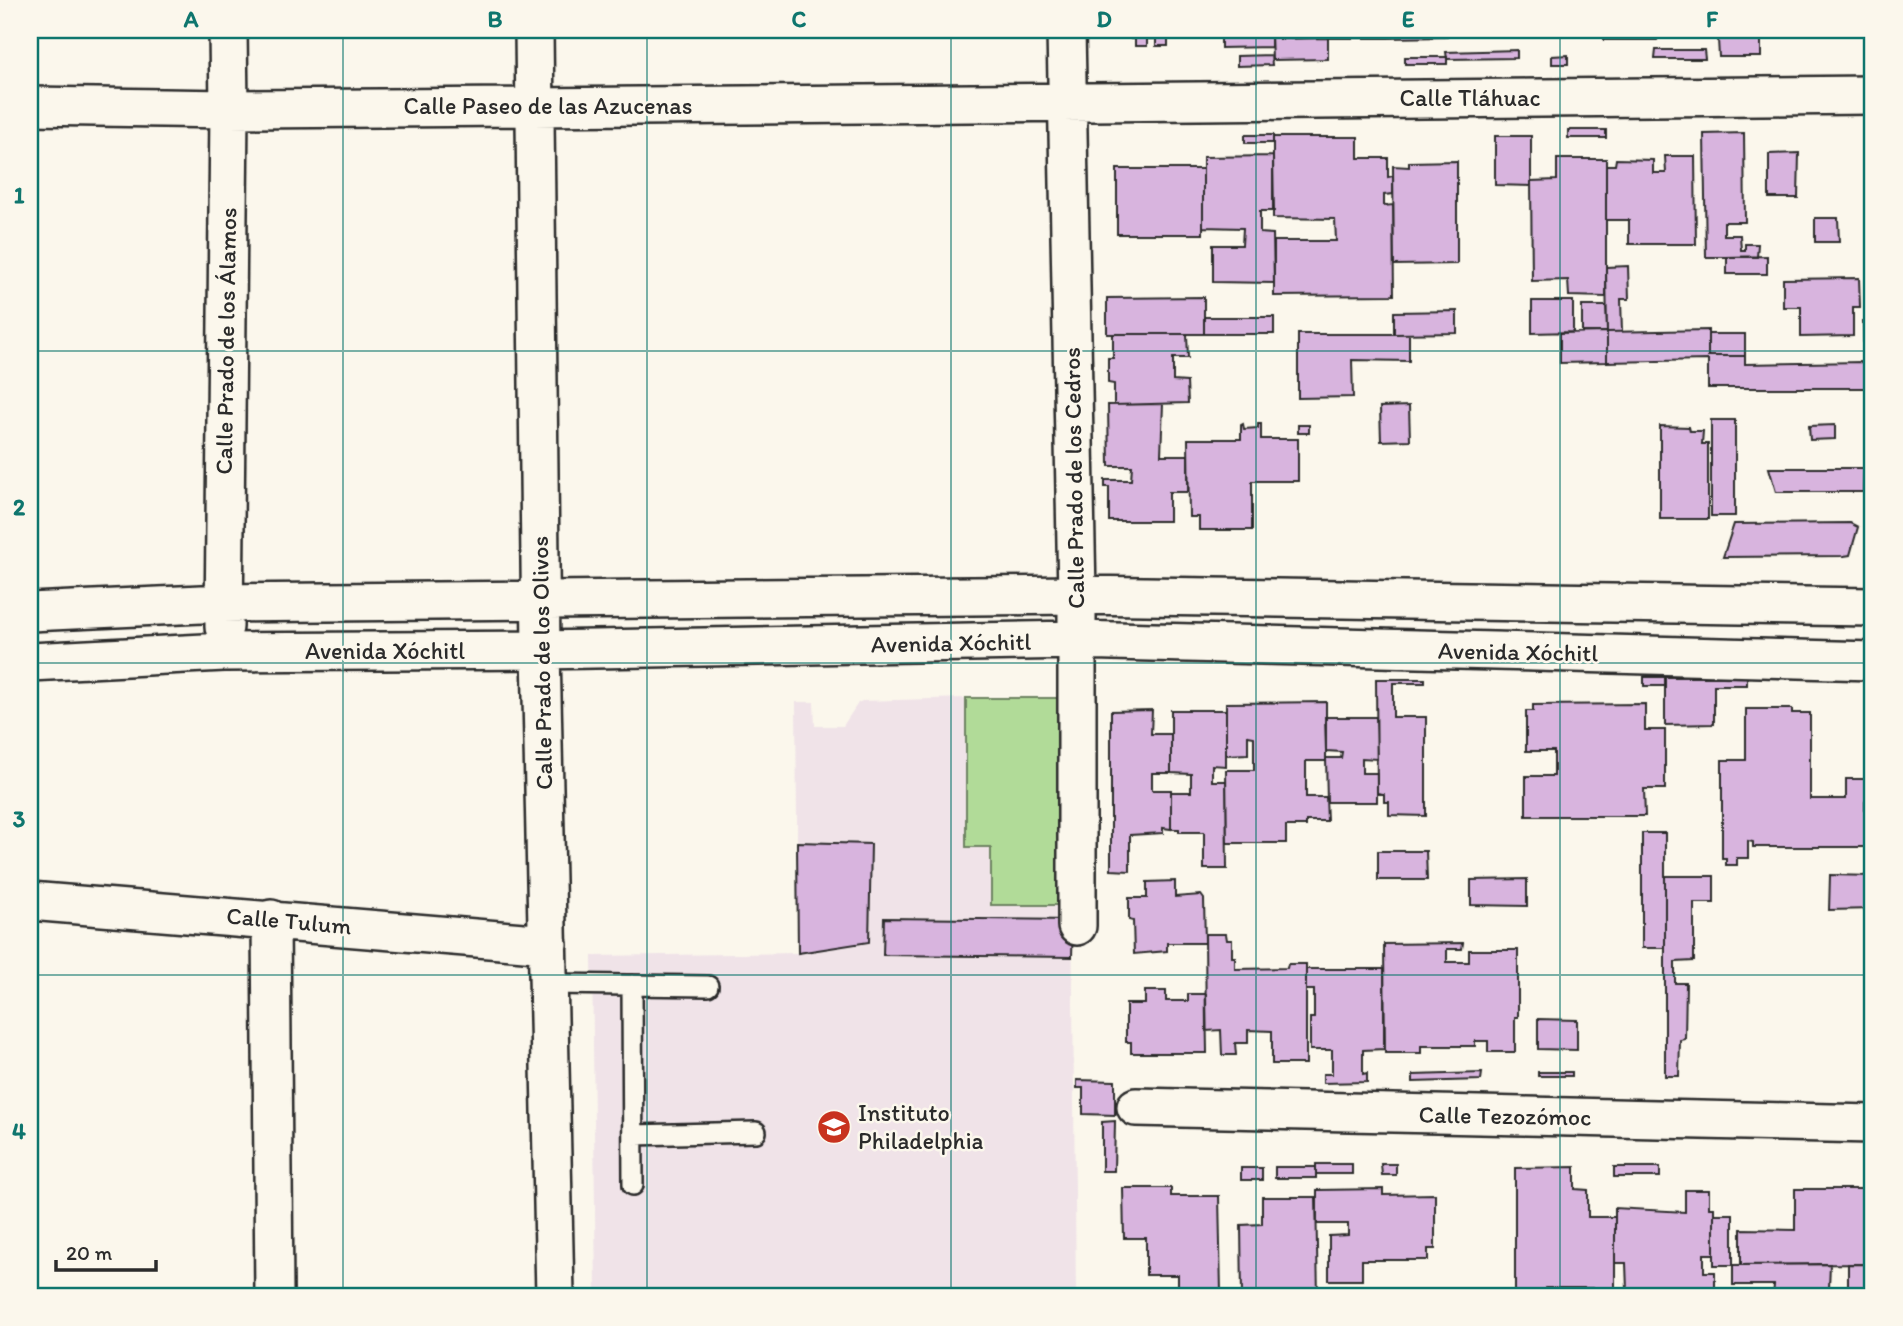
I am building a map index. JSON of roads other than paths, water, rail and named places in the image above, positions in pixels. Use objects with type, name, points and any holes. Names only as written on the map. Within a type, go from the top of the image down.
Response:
[{"type":"street","name":"Calle Prado de los Álamos","points":[[224,652],[228,30]]},
{"type":"street","name":"Calle Prado de los Olivos","points":[[534,30],[541,650],[555,1296]]},
{"type":"street","name":"Calle Prado de los Cedros","points":[[1066,30],[1077,595],[1077,926]]},
{"type":"street","name":"Calle Tláhuac","points":[[1066,101],[1873,95]]},
{"type":"street","name":"Calle Paseo de las Azucenas","points":[[30,106],[229,109],[1066,101]]},
{"type":"street","name":"Avenida Xóchitl","points":[[30,612],[223,603],[1077,595],[1873,609]]},
{"type":"street","points":[[1873,609],[1873,647]]},
{"type":"street","name":"Avenida Xóchitl","points":[[30,662],[224,652],[541,650],[1076,640],[1873,661]]},
{"type":"street","name":"Calle Tulum","points":[[30,901],[548,944]]},
{"type":"street","points":[[271,919],[274,1296]]},
{"type":"street","name":"Calle Tezozómoc","points":[[1136,1107],[1873,1124]]},
{"type":"lane","points":[[549,984],[708,986]]},
{"type":"lane","points":[[632,985],[633,1185]]},
{"type":"lane","points":[[633,1135],[756,1132]]},
{"type":"place","name":"Instituto Philadelphia","points":[[834,1127]]}]
